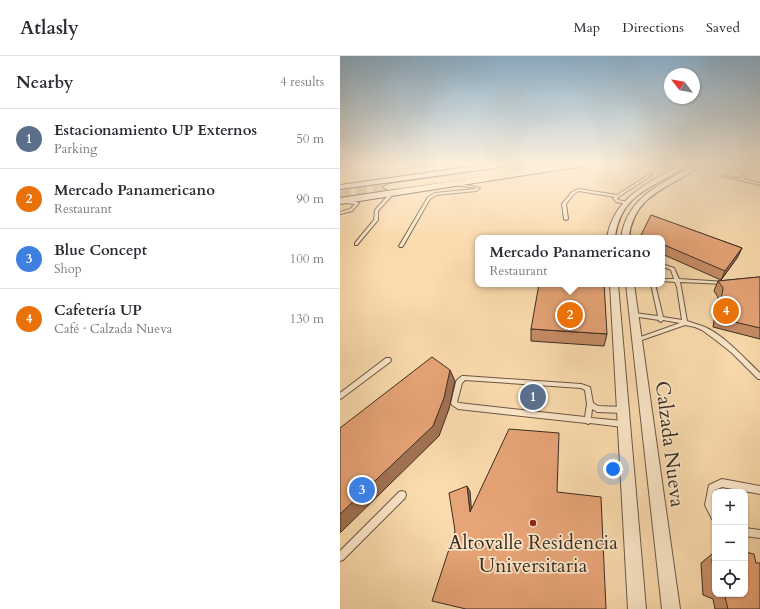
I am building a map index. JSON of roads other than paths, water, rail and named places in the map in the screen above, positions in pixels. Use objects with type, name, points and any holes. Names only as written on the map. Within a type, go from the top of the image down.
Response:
[{"type":"street","points":[[342,200],[377,190]]},
{"type":"street","points":[[342,200],[357,201],[381,190]]},
{"type":"street","points":[[612,235],[616,218],[626,203],[633,196],[643,190]]},
{"type":"street","points":[[626,235],[628,220],[632,212],[645,198],[658,190]]},
{"type":"street","points":[[633,196],[645,198]]},
{"type":"street","name":"Calzada Nueva","points":[[630,287],[671,609]]},
{"type":"street","points":[[613,288],[637,609]]},
{"type":"lane","points":[[356,244],[376,220],[376,211],[386,190]]},
{"type":"lane","points":[[401,246],[429,198],[434,194],[436,190]]},
{"type":"lane","points":[[434,194],[476,190]]},
{"type":"lane","points":[[566,219],[564,204],[573,193],[584,190],[617,196],[627,190]]},
{"type":"lane","points":[[617,196],[615,198],[617,201],[626,203]]},
{"type":"lane","points":[[340,213],[351,210],[357,201]]},
{"type":"lane","points":[[665,266],[673,269],[677,281],[685,323]]},
{"type":"lane","points":[[665,280],[728,283]]},
{"type":"lane","points":[[654,287],[661,320]]},
{"type":"lane","points":[[634,315],[685,323],[703,329],[734,352],[760,377]]},
{"type":"lane","points":[[637,340],[685,323]]},
{"type":"lane","points":[[340,396],[388,360]]},
{"type":"lane","points":[[588,421],[590,404],[588,389],[581,386],[464,378],[459,382],[454,403],[458,406],[588,421],[624,424]]},
{"type":"lane","points":[[590,404],[597,409],[623,410]]},
{"type":"lane","points":[[712,510],[709,505],[712,488],[722,483],[760,490]]},
{"type":"lane","points":[[340,558],[402,494]]},
{"type":"lane","points":[[748,532],[760,534]]},
{"type":"tunnel","points":[[340,194],[369,190]]},
{"type":"place","name":"Cafetería UP","points":[[726,311]]},
{"type":"place","name":"Mercado Panamericano","points":[[570,315]]},
{"type":"place","name":"Estacionamiento UP Externos","points":[[533,397]]},
{"type":"place","name":"Blue Concept","points":[[362,490]]},
{"type":"place","name":"Altovalle Residencia Universitaria","points":[[533,523]]}]
